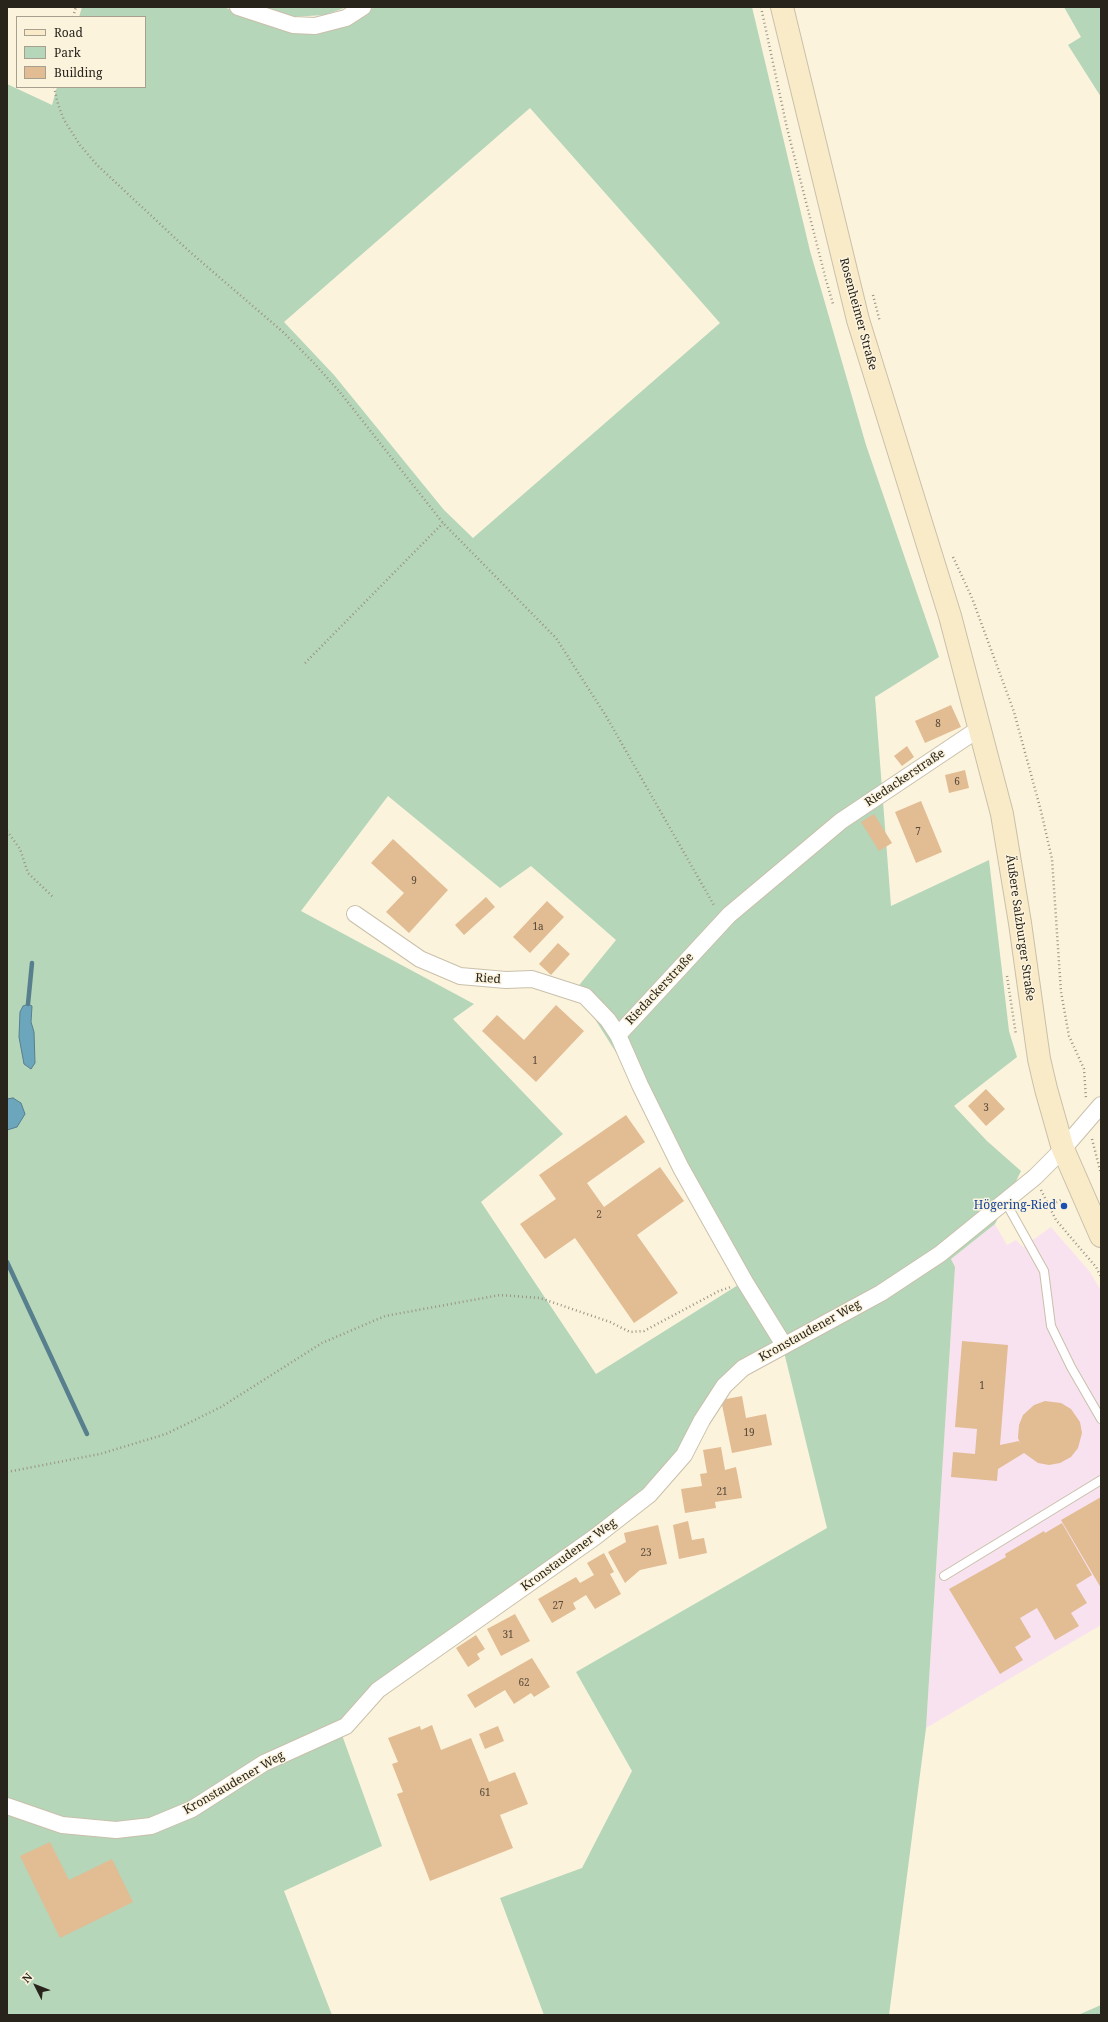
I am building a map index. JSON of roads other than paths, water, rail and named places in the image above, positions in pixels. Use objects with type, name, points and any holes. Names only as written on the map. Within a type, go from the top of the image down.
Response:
[{"type":"main road","name":"Rosenheimer Straße","points":[[782,7],[858,320],[950,616]]},
{"type":"main road","name":"Äußere Salzburger Straße","points":[[950,616],[1002,814],[1020,923],[1039,1059],[1063,1150],[1101,1236]]},
{"type":"street","points":[[238,7],[293,25],[315,26],[346,18],[363,7]]},
{"type":"street","name":"Riedackerstraße","points":[[784,1345],[745,1282],[681,1168],[640,1085],[618,1035],[723,921],[841,821],[980,728]]},
{"type":"street","name":"Ried","points":[[355,914],[420,958],[460,976],[506,980],[532,979],[585,996],[608,1020],[618,1035]]},
{"type":"street","name":"Kronstaudener Weg","points":[[7,1806],[62,1825],[116,1830],[151,1826],[192,1809],[264,1763],[346,1726],[378,1690],[595,1537],[649,1496],[684,1454],[702,1420],[724,1386],[743,1368],[881,1293],[940,1254],[1035,1177],[1063,1150],[1101,1105]]},
{"type":"lane","points":[[1005,1201],[1044,1271],[1052,1326],[1071,1367],[1101,1419]]},
{"type":"lane","points":[[944,1576],[1101,1480]]},
{"type":"water","points":[[28,1004],[32,1006],[31,1022],[34,1032],[35,1063],[31,1069],[24,1064],[19,1037],[20,1012],[23,1006]]},
{"type":"water","points":[[13,1098],[21,1103],[25,1114],[17,1127],[7,1130],[7,1099]]},
{"type":"waterway","points":[[28,1004],[32,963]]},
{"type":"waterway","points":[[7,1262],[87,1434]]},
{"type":"place","name":"Högering-Ried","points":[[1064,1206]]}]
